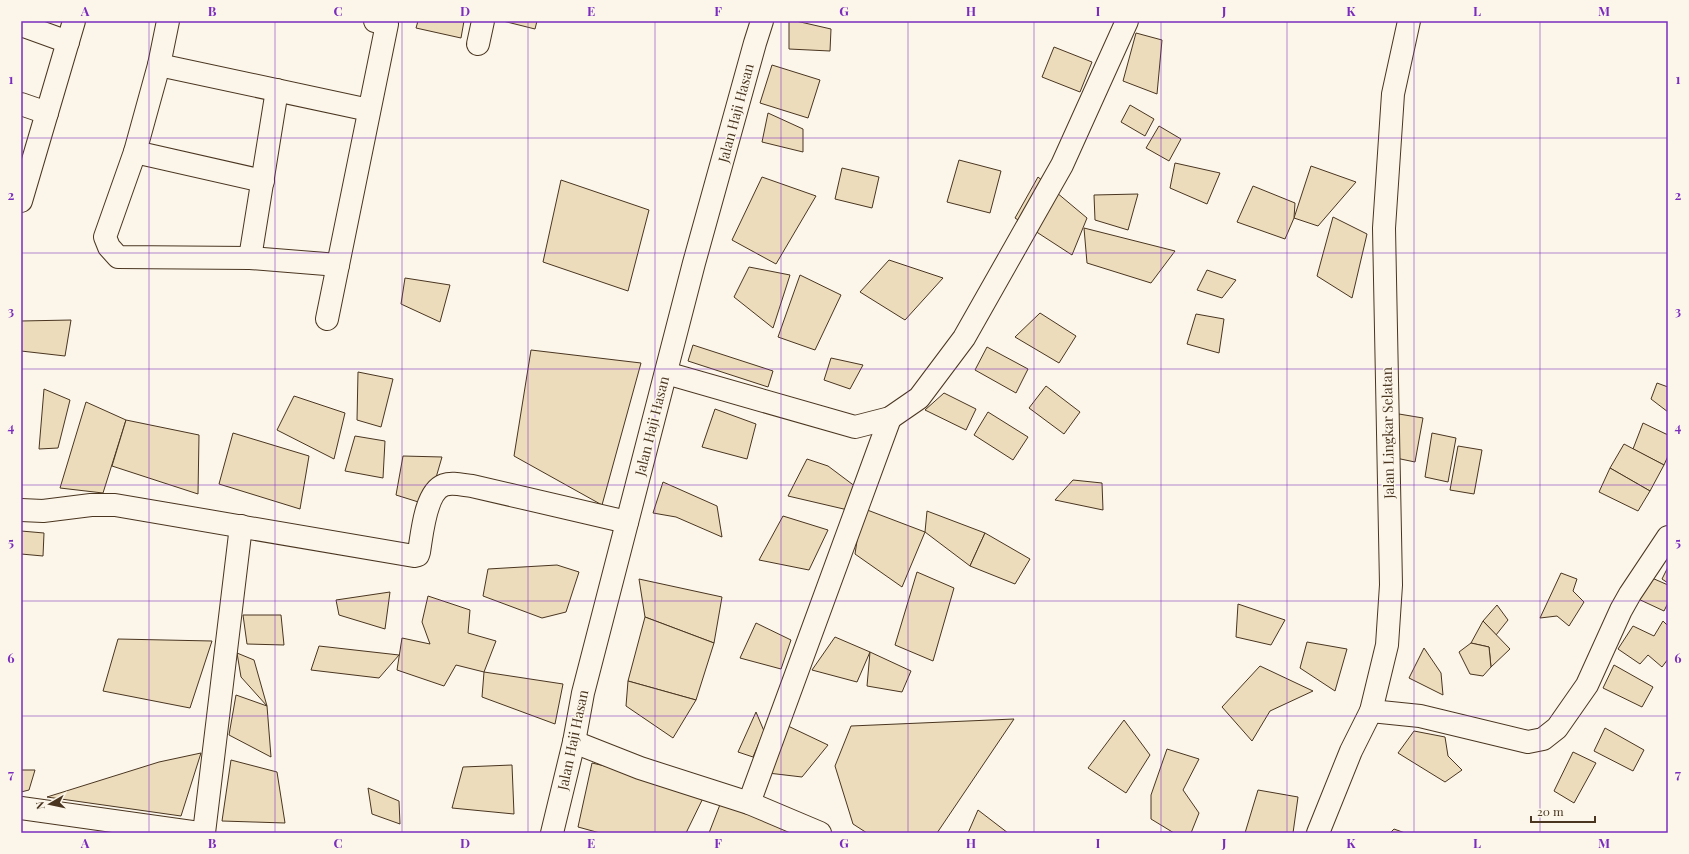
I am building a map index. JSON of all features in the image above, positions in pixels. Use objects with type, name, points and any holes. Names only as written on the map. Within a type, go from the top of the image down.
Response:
[{"type":"street","points":[[21,202],[74,21]]},
{"type":"street","points":[[168,21],[160,64],[135,152],[105,237],[110,247],[118,257],[250,258],[338,265]]},
{"type":"street","points":[[478,44],[483,21]]},
{"type":"street","name":"Jalan Haji Hasan","points":[[552,833],[574,742],[583,693],[627,522],[694,263],[762,21]]},
{"type":"street","points":[[666,373],[856,427],[890,418],[919,398],[964,338],[1062,165],[1127,21]]},
{"type":"street","name":"Jalan Lingkar Selatan","points":[[1318,833],[1351,751],[1372,711],[1387,645],[1391,585],[1384,228],[1393,94],[1409,21]]},
{"type":"street","points":[[327,319],[369,110],[383,22]]},
{"type":"street","points":[[21,25],[68,42]]},
{"type":"street","points":[[160,64],[369,110]]},
{"type":"street","points":[[250,258],[277,90]]},
{"type":"street","points":[[21,104],[47,113]]},
{"type":"street","points":[[135,152],[263,181]]},
{"type":"street","points":[[749,804],[890,418]]},
{"type":"street","points":[[21,510],[43,512],[91,505],[115,505],[414,556],[418,555],[419,552],[428,505],[437,490],[442,486],[450,484],[472,486],[627,522]]},
{"type":"street","points":[[204,833],[240,526]]},
{"type":"street","points":[[1372,711],[1420,716],[1528,742],[1543,739],[1557,728],[1587,685],[1621,610],[1668,537]]},
{"type":"street","points":[[574,742],[640,768],[749,804],[820,833]]},
{"type":"street","points":[[21,808],[199,833]]},
{"type":"building","points":[[418,21],[464,21],[461,38],[416,28]]},
{"type":"building","points":[[503,21],[537,21],[535,29]]},
{"type":"building","points":[[789,21],[796,21],[831,29],[830,51],[789,49]]},
{"type":"building","points":[[1136,33],[1162,40],[1157,94],[1123,81]]},
{"type":"building","points":[[1054,47],[1092,62],[1080,92],[1042,77]]},
{"type":"building","points":[[772,65],[820,80],[808,118],[760,103]]},
{"type":"building","points":[[1130,105],[1154,119],[1145,136],[1121,122]]},
{"type":"building","points":[[768,113],[803,129],[803,152],[762,142]]},
{"type":"building","points":[[1159,126],[1181,139],[1169,161],[1146,148]]},
{"type":"building","points":[[959,160],[1001,171],[990,213],[947,202]]},
{"type":"building","points":[[1175,163],[1220,173],[1207,204],[1170,188]]},
{"type":"building","points":[[1311,166],[1356,182],[1318,226],[1294,218]]},
{"type":"building","points":[[842,168],[879,177],[872,208],[835,199]]},
{"type":"building","points":[[762,177],[816,196],[776,264],[732,240]]},
{"type":"building","points":[[1038,177],[1087,218],[1072,255],[1015,218]]},
{"type":"building","points":[[561,180],[649,210],[628,291],[543,262]]},
{"type":"building","points":[[1253,186],[1295,203],[1294,218],[1285,239],[1237,222]]},
{"type":"building","points":[[1138,194],[1128,230],[1095,220],[1094,195]]},
{"type":"building","points":[[1333,217],[1367,234],[1352,298],[1317,276]]},
{"type":"building","points":[[1084,228],[1175,251],[1151,283],[1087,263]]},
{"type":"building","points":[[889,260],[943,278],[905,320],[860,292]]},
{"type":"building","points":[[749,267],[790,275],[773,328],[734,297]]},
{"type":"building","points":[[1207,270],[1236,280],[1222,298],[1197,290]]},
{"type":"building","points":[[800,275],[841,295],[815,350],[778,337]]},
{"type":"building","points":[[405,278],[450,285],[440,322],[401,304]]},
{"type":"building","points":[[1040,313],[1076,336],[1059,363],[1015,337]]},
{"type":"building","points":[[1196,314],[1224,319],[1219,353],[1187,344]]},
{"type":"building","points":[[71,320],[65,356],[21,351],[21,321]]},
{"type":"building","points":[[693,345],[773,371],[768,387],[688,361]]},
{"type":"building","points":[[987,347],[1028,369],[1016,393],[975,370]]},
{"type":"building","points":[[531,350],[641,363],[602,505],[514,456]]},
{"type":"building","points":[[831,358],[863,365],[850,389],[824,380]]},
{"type":"building","points":[[358,372],[393,379],[381,427],[357,420]]},
{"type":"building","points":[[1657,383],[1668,387],[1668,412],[1651,399]]},
{"type":"building","points":[[1046,386],[1080,412],[1064,434],[1029,408]]},
{"type":"building","points":[[44,389],[70,400],[58,448],[39,449]]},
{"type":"building","points":[[944,393],[976,409],[966,430],[925,410]]},
{"type":"building","points":[[294,396],[345,413],[334,459],[277,430]]},
{"type":"building","points":[[86,402],[126,420],[103,493],[60,488]]},
{"type":"building","points":[[715,409],[756,424],[747,459],[702,447]]},
{"type":"building","points":[[988,412],[1028,437],[1013,460],[974,435]]},
{"type":"building","points":[[1399,414],[1423,418],[1415,462],[1391,457]]},
{"type":"building","points":[[126,420],[199,435],[198,494],[112,466]]},
{"type":"building","points":[[1643,423],[1668,435],[1668,456],[1664,465],[1633,449]]},
{"type":"building","points":[[233,433],[309,456],[300,509],[219,484]]},
{"type":"building","points":[[1432,433],[1456,438],[1448,482],[1425,477]]},
{"type":"building","points":[[355,436],[385,441],[383,478],[345,471]]},
{"type":"building","points":[[1624,444],[1664,465],[1650,491],[1610,468]]},
{"type":"building","points":[[1458,446],[1482,450],[1474,494],[1450,490]]},
{"type":"building","points":[[403,456],[442,457],[428,505],[396,495]]},
{"type":"building","points":[[807,459],[828,466],[856,487],[848,510],[788,496]]},
{"type":"building","points":[[1610,468],[1650,491],[1638,511],[1599,492]]},
{"type":"building","points":[[1073,480],[1102,483],[1103,510],[1055,500]]},
{"type":"building","points":[[663,482],[717,506],[722,537],[676,517],[653,513]]},
{"type":"building","points":[[862,508],[925,532],[902,587],[855,554]]},
{"type":"building","points":[[927,511],[985,533],[970,566],[925,532]]},
{"type":"building","points":[[783,516],[828,530],[809,570],[759,560]]},
{"type":"building","points":[[21,531],[44,533],[43,556],[21,554]]},
{"type":"building","points":[[985,533],[1030,559],[1015,584],[970,566]]},
{"type":"building","points":[[557,565],[579,572],[566,612],[542,618],[483,596],[488,569]]},
{"type":"building","points":[[1668,567],[1668,583],[1662,579]]},
{"type":"building","points":[[917,572],[954,588],[933,661],[895,645]]},
{"type":"building","points":[[1561,573],[1577,579],[1573,591],[1584,602],[1569,626],[1557,616],[1540,618]]},
{"type":"building","points":[[1652,578],[1668,585],[1668,603],[1664,611],[1634,597]]},
{"type":"building","points":[[639,579],[722,597],[714,643],[645,617]]},
{"type":"building","points":[[390,592],[385,629],[339,615],[336,600]]},
{"type":"building","points":[[428,596],[470,610],[468,633],[496,641],[484,672],[456,665],[444,686],[397,670],[402,638],[430,644],[422,622]]},
{"type":"building","points":[[1238,604],[1285,620],[1271,645],[1236,637]]},
{"type":"building","points":[[1497,605],[1508,620],[1496,635],[1483,621]]},
{"type":"building","points":[[243,615],[281,615],[284,645],[247,644]]},
{"type":"building","points":[[645,617],[714,643],[696,700],[628,681]]},
{"type":"building","points":[[1483,621],[1510,649],[1491,667],[1489,647],[1471,643]]},
{"type":"building","points":[[1663,621],[1668,626],[1668,659],[1662,667],[1648,655],[1640,664],[1618,649],[1633,626],[1654,636]]},
{"type":"building","points":[[756,623],[791,640],[781,669],[740,658]]},
{"type":"building","points":[[835,637],[870,652],[857,682],[812,670]]},
{"type":"building","points":[[118,639],[212,641],[190,708],[103,691]]},
{"type":"building","points":[[1307,642],[1347,649],[1335,691],[1300,668]]},
{"type":"building","points":[[1471,643],[1489,647],[1491,667],[1483,676],[1470,674],[1459,652]]},
{"type":"building","points":[[319,646],[399,655],[379,678],[311,670]]},
{"type":"building","points":[[1424,648],[1441,673],[1443,695],[1409,678]]},
{"type":"building","points":[[870,652],[911,671],[902,692],[867,686]]},
{"type":"building","points":[[237,653],[254,660],[267,706],[241,677]]},
{"type":"building","points":[[1614,665],[1653,687],[1642,707],[1603,688]]},
{"type":"building","points":[[1260,666],[1313,691],[1270,711],[1252,741],[1222,707]]},
{"type":"building","points":[[484,672],[563,684],[555,724],[482,697]]},
{"type":"building","points":[[628,681],[696,700],[673,738],[626,706]]},
{"type":"building","points":[[236,695],[267,706],[271,757],[229,735]]},
{"type":"building","points":[[756,712],[764,731],[753,757],[738,752]]},
{"type":"building","points":[[1014,719],[937,833],[867,833],[853,824],[835,766],[851,726]]},
{"type":"building","points":[[1124,720],[1150,755],[1126,793],[1088,768]]},
{"type":"building","points":[[788,726],[828,745],[802,777],[768,773]]},
{"type":"building","points":[[1605,728],[1644,750],[1633,771],[1594,751]]},
{"type":"building","points":[[1414,731],[1445,737],[1448,756],[1462,770],[1445,782],[1398,753]]},
{"type":"building","points":[[1167,749],[1199,759],[1183,790],[1199,813],[1191,833],[1174,833],[1151,819],[1151,795]]},
{"type":"building","points":[[1573,752],[1596,763],[1574,803],[1554,791]]},
{"type":"building","points":[[201,753],[181,816],[47,797],[159,762]]},
{"type":"building","points":[[231,760],[277,772],[285,823],[222,821]]},
{"type":"building","points":[[592,763],[707,790],[686,833],[600,833],[578,827]]},
{"type":"building","points":[[512,765],[514,814],[452,808],[463,767]]},
{"type":"building","points":[[21,770],[35,770],[29,790],[21,792]]},
{"type":"building","points":[[368,788],[399,801],[400,824],[372,814]]},
{"type":"building","points":[[1258,790],[1298,797],[1293,833],[1245,833]]},
{"type":"building","points":[[721,802],[808,833],[709,833]]},
{"type":"building","points":[[978,810],[1008,833],[968,833]]},
{"type":"building","points":[[1394,829],[1405,833],[1390,833]]}]
